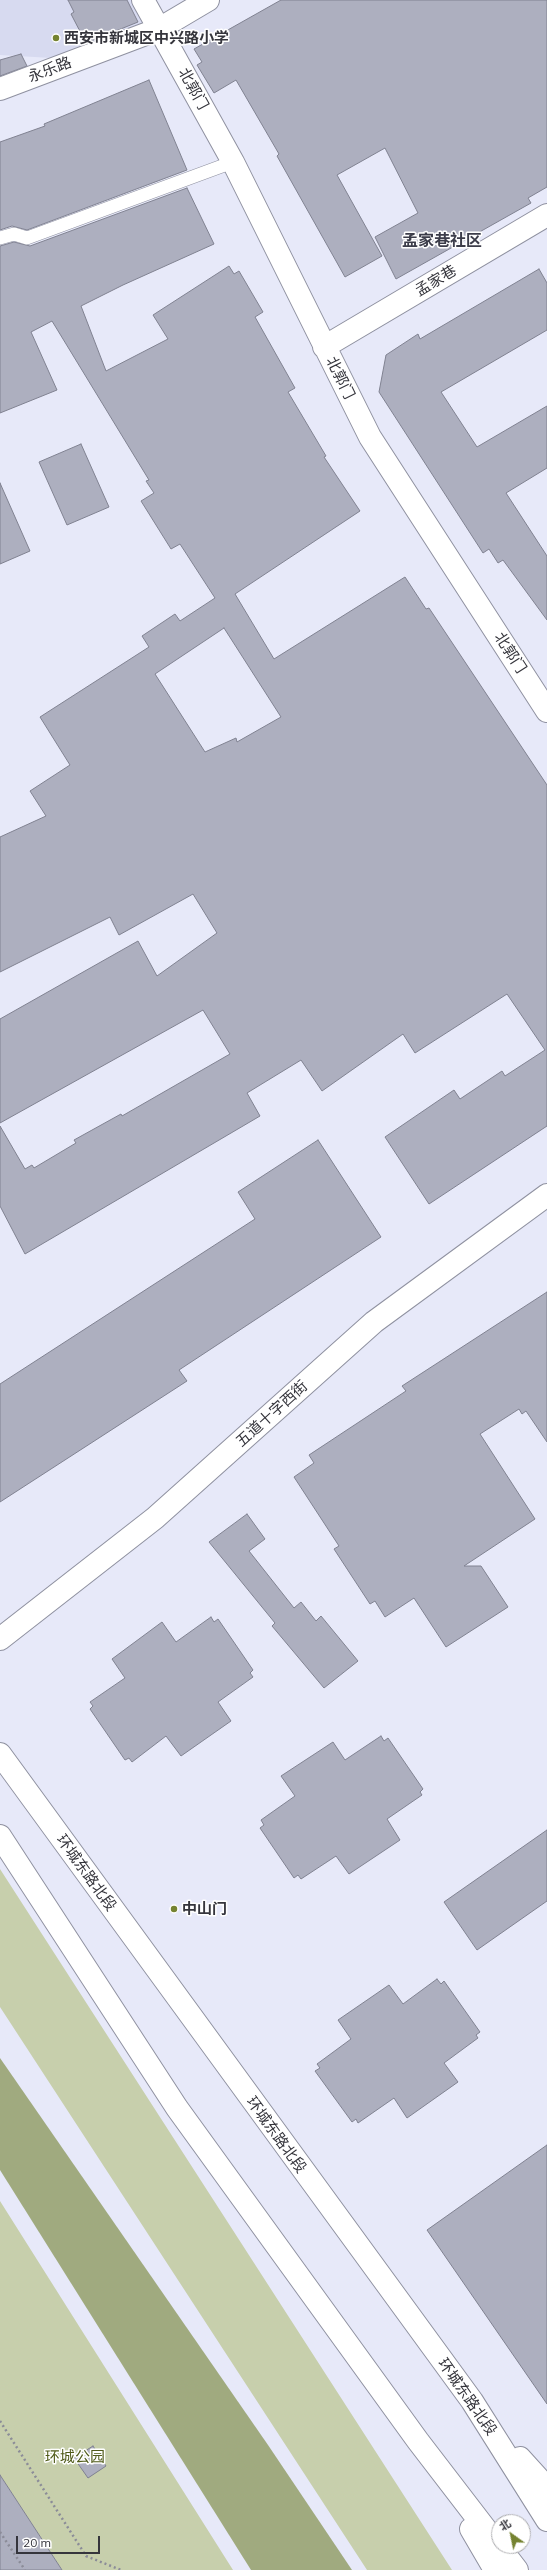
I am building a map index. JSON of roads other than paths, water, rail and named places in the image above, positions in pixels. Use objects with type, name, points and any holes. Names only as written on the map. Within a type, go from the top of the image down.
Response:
[{"type":"main road","name":"北郭门","points":[[143,0],[233,162],[370,438],[547,711]]},
{"type":"main road","name":"永乐路","points":[[0,89],[159,29],[208,0]]},
{"type":"main road","name":"孟家巷","points":[[324,347],[547,215]]},
{"type":"main road","name":"五道十字西街","points":[[0,1639],[155,1518],[374,1322],[547,1195]]},
{"type":"main road","name":"环城东路北段","points":[[0,1754],[472,2401],[547,2520]]},
{"type":"main road","points":[[0,1836],[177,2108],[418,2440],[517,2570]]},
{"type":"main road","points":[[472,2401],[547,2488]]},
{"type":"main road","points":[[418,2440],[495,2570]]},
{"type":"lane","points":[[0,238],[14,234],[27,238],[233,162]]},
{"type":"place","name":"西安市新城区中兴路小学","points":[[56,38]]},
{"type":"place","name":"中山门","points":[[174,1909]]},
{"type":"district","name":"孟家巷社区","points":[[442,241]]},
{"type":"park label","name":"环城公园","points":[[75,2457]]}]
